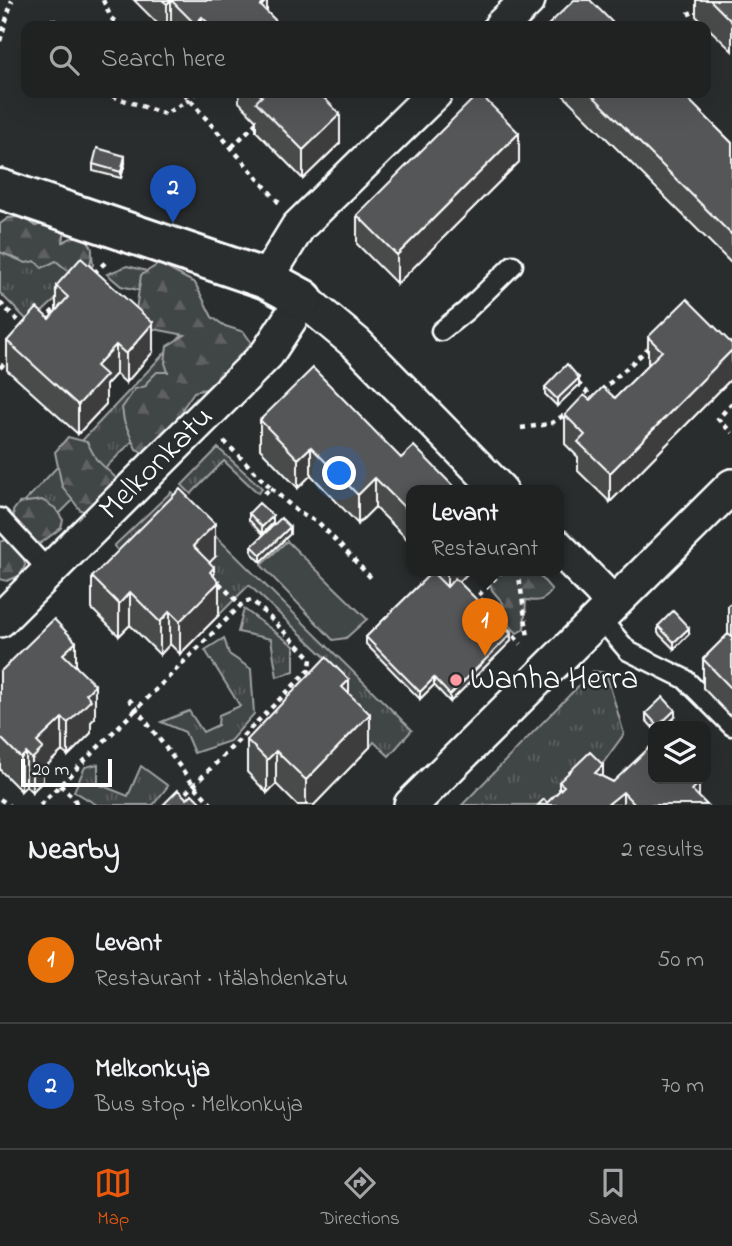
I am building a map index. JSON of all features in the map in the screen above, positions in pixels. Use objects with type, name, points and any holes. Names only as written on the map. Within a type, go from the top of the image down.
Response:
[{"type":"street","points":[[506,21],[528,0]]},
{"type":"street","points":[[266,279],[298,227],[430,98]]},
{"type":"street","points":[[0,189],[266,279],[303,299],[357,344],[495,485]]},
{"type":"street","name":"Melkonkatu","points":[[0,620],[267,354],[303,299]]},
{"type":"street","points":[[411,805],[732,486]]},
{"type":"street","points":[[564,555],[606,610]]},
{"type":"lane","points":[[441,331],[466,311],[513,265]]},
{"type":"lane","points":[[0,518],[49,571]]},
{"type":"lane","points":[[606,610],[628,651],[685,679],[732,726]]},
{"type":"path","points":[[0,41],[12,0]]},
{"type":"path","points":[[103,0],[114,21]]},
{"type":"path","points":[[689,12],[693,21]]},
{"type":"path","points":[[118,98],[165,114],[189,100],[298,227]]},
{"type":"path","points":[[232,147],[258,121]]},
{"type":"path","points":[[86,280],[131,234]]},
{"type":"path","points":[[40,324],[68,298]]},
{"type":"path","points":[[0,303],[30,332]]},
{"type":"path","points":[[582,405],[652,344]]},
{"type":"path","points":[[0,368],[15,351]]},
{"type":"path","points":[[573,378],[593,398]]},
{"type":"path","points":[[732,403],[718,419],[732,433]]},
{"type":"path","points":[[521,428],[550,424],[572,411]]},
{"type":"path","points":[[202,418],[271,488],[299,513],[317,523],[374,581]]},
{"type":"path","points":[[261,497],[271,488]]},
{"type":"path","points":[[497,576],[478,596],[521,644]]},
{"type":"path","points":[[519,576],[528,637]]},
{"type":"path","points":[[219,583],[241,605]]},
{"type":"path","points":[[40,805],[241,605],[252,600],[311,658],[310,670],[174,805]]},
{"type":"path","points":[[128,699],[193,785],[212,805]]},
{"type":"path","points":[[60,785],[77,805]]},
{"type":"path","points":[[0,799],[9,805]]},
{"type":"green space","points":[[18,217],[36,226],[46,222],[65,230],[63,242],[73,237],[84,237],[92,249],[90,264],[73,275],[56,261],[42,268],[35,261],[26,263],[0,252],[0,224],[8,218]]},
{"type":"green space","points":[[0,227],[92,254],[93,265],[30,323],[0,293]]},
{"type":"green space","points":[[159,264],[195,283],[212,317],[225,326],[244,332],[251,342],[236,370],[218,386],[194,392],[183,408],[187,424],[153,458],[136,449],[124,421],[122,408],[135,389],[146,386],[157,372],[168,372],[165,363],[167,346],[185,335],[144,327],[136,310],[141,275]]},
{"type":"green space","points":[[127,266],[171,277],[219,355],[35,538],[11,516],[192,324],[163,296],[121,286],[107,274]]},
{"type":"green space","points":[[68,437],[87,442],[96,459],[117,479],[115,488],[97,515],[80,510],[62,486],[55,452]]},
{"type":"green space","points":[[218,448],[262,488],[258,493],[224,461],[191,494],[182,485]]},
{"type":"green space","points":[[171,492],[412,730],[389,756],[374,742],[370,747],[342,720],[344,675],[249,585],[219,615],[120,553],[114,546]]},
{"type":"green space","points":[[42,500],[55,508],[63,520],[61,528],[41,543],[28,542],[15,524],[13,511],[19,503]]},
{"type":"green space","points":[[12,538],[22,545],[25,565],[21,575],[7,581],[0,579],[0,542]]},
{"type":"green space","points":[[287,541],[367,619],[346,638],[333,640],[261,565]]},
{"type":"green space","points":[[488,576],[540,576],[552,590],[541,600],[526,600],[524,629],[517,633],[506,622],[503,603],[492,590]]},
{"type":"green space","points":[[244,609],[294,646],[294,671],[277,677],[271,639],[238,632]]},
{"type":"green space","points":[[224,638],[229,654],[251,669],[254,714],[230,741],[194,753],[185,732],[161,722],[189,711],[203,732],[218,725],[219,715],[240,706],[205,650]]},
{"type":"green space","points":[[593,671],[606,673],[624,734],[590,781],[565,805],[462,805]]},
{"type":"green space","points":[[98,764],[98,784],[128,796],[141,766],[168,786],[153,805],[97,805],[74,791],[85,767]]},
{"type":"building","points":[[171,0],[266,0],[261,6],[276,21],[206,21],[202,17],[198,21],[192,21]]},
{"type":"building","points":[[574,0],[590,0],[611,21],[552,21]]},
{"type":"building","points":[[710,0],[732,0],[732,22]]},
{"type":"building","points":[[260,98],[324,98],[340,114],[303,150],[256,102]]},
{"type":"building","points":[[474,98],[484,98],[519,133],[397,255],[357,215]]},
{"type":"building","points":[[595,98],[687,98],[732,143],[732,235]]},
{"type":"building","points":[[97,148],[125,156],[121,172],[93,164]]},
{"type":"building","points":[[81,258],[153,323],[126,354],[116,345],[96,366],[106,375],[78,405],[7,341],[37,308],[49,319],[68,297],[56,286]]},
{"type":"building","points":[[687,299],[732,344],[732,350],[610,473],[578,442],[585,435],[565,415],[584,395],[590,400],[603,387],[615,398],[662,351],[648,337]]},
{"type":"building","points":[[567,364],[579,378],[557,399],[545,387]]},
{"type":"building","points":[[313,368],[401,458],[414,446],[452,485],[406,485],[406,509],[375,478],[358,495],[311,447],[298,459],[260,420]]},
{"type":"building","points":[[180,489],[215,524],[193,546],[214,567],[210,572],[219,582],[180,621],[170,611],[160,622],[130,592],[119,604],[92,577]]},
{"type":"building","points":[[259,503],[273,516],[262,527],[249,513]]},
{"type":"building","points":[[281,518],[290,527],[261,555],[252,546]]},
{"type":"building","points":[[428,576],[436,576],[447,587],[455,578],[511,634],[450,695],[434,678],[420,692],[366,637]]},
{"type":"building","points":[[673,611],[689,628],[674,642],[658,626]]},
{"type":"building","points":[[54,619],[76,642],[63,654],[95,685],[86,694],[91,700],[68,723],[62,718],[37,742],[43,748],[32,759],[26,753],[21,758],[0,737],[0,672]]},
{"type":"building","points":[[728,634],[732,637],[732,689],[703,659]]},
{"type":"building","points":[[326,657],[349,680],[342,687],[370,714],[306,780],[276,751],[267,760],[247,740]]},
{"type":"building","points":[[663,697],[675,710],[663,721],[653,721],[646,713]]},
{"type":"building","points":[[648,749],[648,784],[698,784],[692,790],[707,805],[635,805],[623,792],[607,805],[538,805],[544,799],[547,803],[564,786],[559,782],[590,752],[603,765],[595,773],[613,782]]},
{"type":"building","points":[[178,790],[187,799],[192,794],[203,805],[163,805]]},
{"type":"place","name":"Melkonkuja","points":[[173,223]]},
{"type":"place","name":"Levant","points":[[485,656]]},
{"type":"place","name":"Wanha Herra","points":[[456,680]]}]
